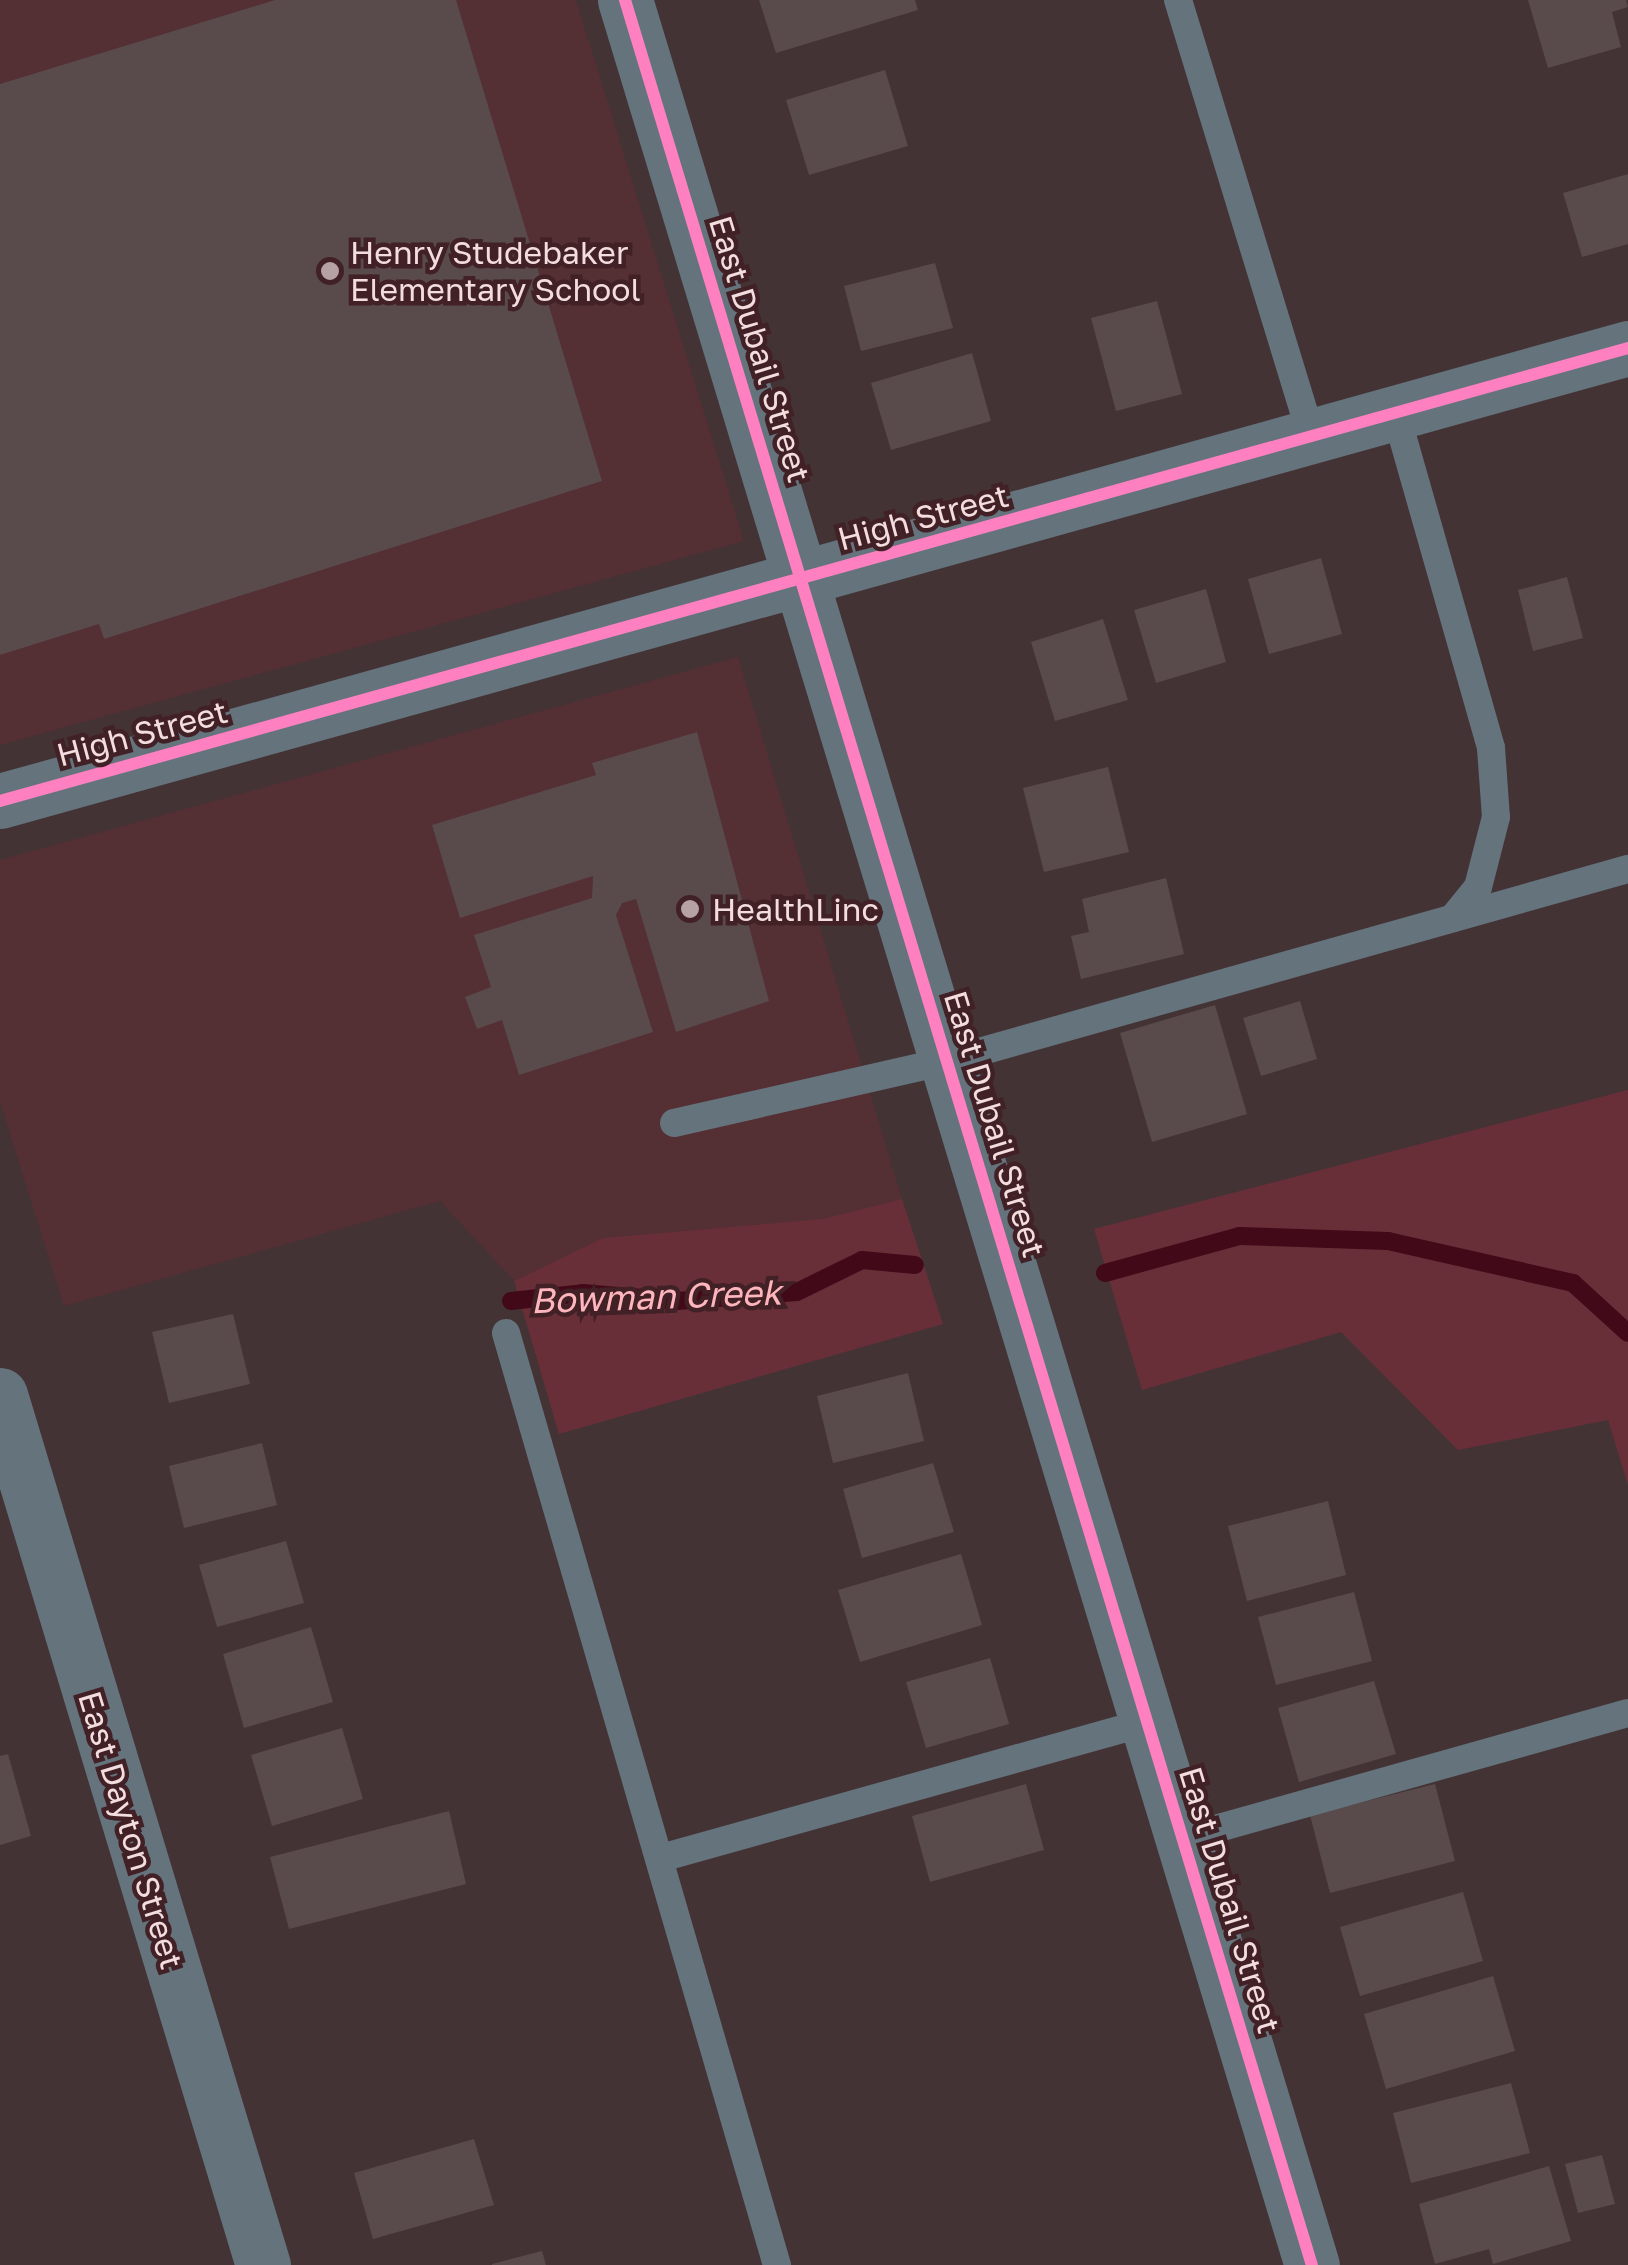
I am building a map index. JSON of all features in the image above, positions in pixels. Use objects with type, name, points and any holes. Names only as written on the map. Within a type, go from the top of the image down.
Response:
[{"type":"street","name":"East Dubail Street","points":[[638,3],[801,578],[1312,2265]]},
{"type":"street","name":"High Street","points":[[0,800],[1628,348]]},
{"type":"street","name":"East Dayton Street","points":[[0,1395],[264,2265]]},
{"type":"lane","points":[[1178,0],[1311,436]]},
{"type":"lane","points":[[1396,414],[1491,748],[1496,816],[1478,887],[1452,918]]},
{"type":"lane","points":[[674,1123],[947,1061],[1628,869]]},
{"type":"lane","points":[[506,1333],[777,2265]]},
{"type":"lane","points":[[1182,1838],[1628,1714]]},
{"type":"lane","points":[[661,1858],[1148,1722]]},
{"type":"shaded area","name":"Henry Studebaker Elementary School","points":[[0,0],[576,0],[744,541],[0,745]]},
{"type":"shaded area","points":[[738,657],[902,1199],[822,1219],[603,1238],[514,1281],[440,1201],[64,1306],[0,1102],[0,860]]},
{"type":"shaded area","points":[[1628,1090],[1628,1485],[1608,1420],[1458,1450],[1341,1332],[1142,1390],[1094,1229]]},
{"type":"shaded area","points":[[902,1199],[943,1324],[559,1434],[514,1281],[603,1238],[822,1219]]},
{"type":"building","name":"Henry Studebaker Elementary School","points":[[275,0],[456,0],[602,481],[104,639],[99,624],[0,655],[0,84]]},
{"type":"building","points":[[759,0],[915,0],[918,10],[776,53]]},
{"type":"building","points":[[1528,0],[1626,0],[1628,7],[1612,12],[1621,47],[1548,68]]},
{"type":"building","points":[[885,70],[908,146],[809,175],[786,100]]},
{"type":"building","points":[[1628,174],[1628,244],[1582,257],[1563,193]]},
{"type":"building","points":[[935,263],[953,328],[861,351],[844,286]]},
{"type":"building","points":[[1157,301],[1182,394],[1116,411],[1091,318]]},
{"type":"building","points":[[972,353],[991,421],[891,450],[871,383]]},
{"type":"building","points":[[1321,558],[1342,634],[1269,654],[1248,579]]},
{"type":"building","points":[[1567,577],[1583,638],[1533,651],[1518,590]]},
{"type":"building","points":[[1206,589],[1226,662],[1156,683],[1134,610]]},
{"type":"building","points":[[1103,619],[1128,700],[1055,721],[1031,642]]},
{"type":"building","name":"HealthLinc","points":[[697,732],[769,1001],[676,1032],[636,899],[622,903],[616,915],[653,1032],[519,1075],[502,1020],[477,1029],[465,997],[491,987],[474,935],[592,898],[593,876],[460,918],[432,825],[596,775],[592,763]]},
{"type":"building","points":[[1108,767],[1129,852],[1044,872],[1023,788]]},
{"type":"building","points":[[1166,878],[1184,954],[1081,979],[1071,936],[1089,932],[1082,899]]},
{"type":"building","points":[[1300,1001],[1317,1059],[1261,1076],[1243,1018]]},
{"type":"building","points":[[1215,1005],[1247,1114],[1152,1142],[1120,1033]]},
{"type":"building","points":[[233,1314],[250,1384],[169,1403],[152,1332]]},
{"type":"building","points":[[908,1373],[924,1441],[833,1463],[817,1396]]},
{"type":"building","points":[[262,1443],[277,1505],[184,1528],[169,1466]]},
{"type":"building","points":[[933,1463],[954,1532],[862,1558],[843,1489]]},
{"type":"building","points":[[1328,1501],[1346,1575],[1247,1601],[1228,1526]]},
{"type":"building","points":[[286,1541],[304,1603],[217,1627],[199,1565]]},
{"type":"building","points":[[961,1554],[982,1625],[860,1662],[838,1590]]},
{"type":"building","points":[[1354,1592],[1372,1661],[1276,1685],[1258,1617]]},
{"type":"building","points":[[311,1627],[333,1702],[244,1728],[223,1654]]},
{"type":"building","points":[[990,1658],[1009,1724],[926,1748],[906,1682]]},
{"type":"building","points":[[1374,1681],[1396,1754],[1299,1782],[1278,1708]]},
{"type":"building","points":[[342,1728],[363,1799],[272,1826],[251,1755]]},
{"type":"building","points":[[8,1754],[31,1836],[0,1845],[0,1756]]},
{"type":"building","points":[[1026,1784],[1044,1850],[930,1882],[912,1816]]},
{"type":"building","points":[[1435,1784],[1455,1861],[1330,1893],[1310,1815]]},
{"type":"building","points":[[449,1811],[466,1884],[289,1929],[270,1857]]},
{"type":"building","points":[[1463,1892],[1483,1961],[1360,1996],[1340,1927]]},
{"type":"building","points":[[1493,1976],[1515,2051],[1386,2089],[1364,2014]]},
{"type":"building","points":[[1511,2083],[1530,2153],[1411,2183],[1393,2113]]},
{"type":"building","points":[[474,2139],[494,2205],[373,2239],[354,2173]]},
{"type":"building","points":[[1602,2155],[1615,2204],[1578,2213],[1565,2164]]},
{"type":"building","points":[[1549,2166],[1571,2241],[1493,2264],[1489,2249],[1435,2264],[1419,2204]]},
{"type":"building","points":[[542,2251],[546,2265],[492,2265],[492,2264]]},
{"type":"waterway","name":"Bowman Creek","points":[[1105,1273],[1239,1236],[1388,1241],[1573,1283],[1628,1333]]},
{"type":"waterway","name":"Bowman Creek","points":[[511,1301],[583,1293],[677,1301],[797,1292],[862,1260],[915,1265]]},
{"type":"cycle path","points":[[625,0],[1312,2265]]},
{"type":"cycle path","points":[[0,801],[1628,348]]},
{"type":"place","name":"Henry Studebaker Elementary School","points":[[330,271]]},
{"type":"place","name":"HealthLinc","points":[[690,909]]}]
